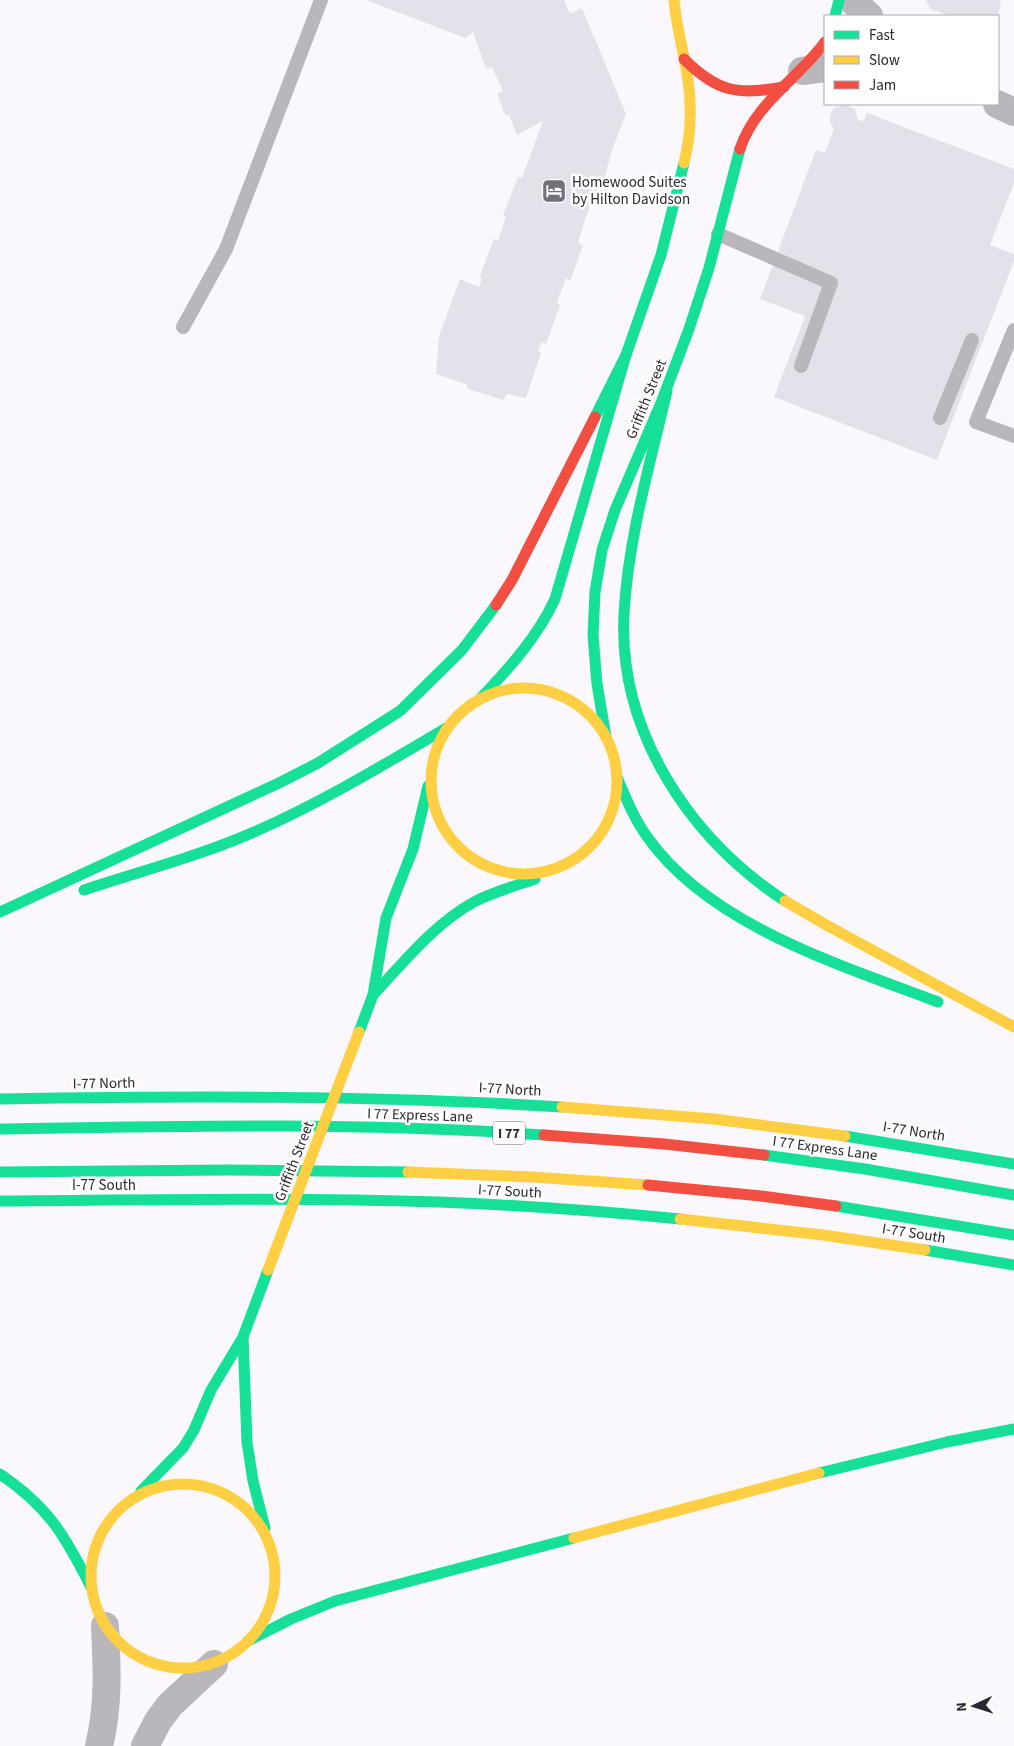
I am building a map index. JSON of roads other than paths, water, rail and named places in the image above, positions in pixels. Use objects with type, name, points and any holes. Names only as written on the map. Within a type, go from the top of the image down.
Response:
[{"type":"main road","points":[[835,15],[838,0]]},
{"type":"main road","name":"Griffith Street","points":[[480,699],[524,653],[547,619],[555,599],[626,355],[661,255],[686,154],[690,114],[684,59],[675,12]]},
{"type":"main road","name":"Griffith Street","points":[[606,737],[596,676],[593,638],[594,601],[599,563],[608,527],[666,391],[696,311],[740,150],[748,129],[760,111],[804,75],[824,44]]},
{"type":"main road","points":[[684,59],[698,74],[712,83],[727,89],[744,92],[760,92],[804,75]]},
{"type":"main road","points":[[0,912],[279,783],[318,763],[400,711],[462,650],[489,616],[512,580],[626,355]]},
{"type":"main road","points":[[666,391],[635,534],[628,576],[625,653],[630,685],[639,718],[651,749],[668,782],[689,813],[717,844],[745,871],[775,894],[809,915],[1014,1027]]},
{"type":"main road","points":[[549,874],[508,873],[488,867],[470,857],[454,843],[442,826],[434,807],[433,765],[438,745],[448,727],[463,711],[480,699],[499,691],[520,688],[540,689],[560,695],[578,705],[594,719],[606,737],[614,756],[617,777],[630,809],[652,844],[684,879],[705,895],[779,938],[822,958],[1014,1031]]},
{"type":"main road","points":[[75,893],[215,847],[294,814],[448,727]]},
{"type":"main road","name":"Griffith Street","points":[[91,1587],[96,1546],[104,1527],[183,1448],[194,1430],[211,1390],[243,1337],[373,995],[386,918],[413,849],[433,765]]},
{"type":"main road","name":"Griffith Street","points":[[373,995],[422,943],[453,916],[473,903],[496,892],[549,874],[586,851],[600,836],[612,811],[616,797],[617,777]]},
{"type":"main road","points":[[0,918],[56,899]]},
{"type":"main road","name":"I-77 North","points":[[0,1099],[167,1097],[380,1099],[606,1109],[726,1120],[838,1134],[1014,1164]]},
{"type":"main road","name":"I 77 Express Lane","points":[[0,1129],[167,1126],[389,1129],[595,1138],[834,1163],[1014,1195]]},
{"type":"main road","points":[[0,1172],[388,1171],[601,1181],[828,1205],[1014,1235]]},
{"type":"main road","name":"I-77 South","points":[[0,1201],[329,1200],[499,1205],[608,1211],[824,1234],[1014,1265]]},
{"type":"main road","name":"Griffith Street","points":[[243,1337],[246,1435],[249,1461],[270,1545]]},
{"type":"main road","points":[[248,1641],[285,1620],[309,1609],[335,1601],[869,1460],[1014,1429]]},
{"type":"main road","points":[[0,1474],[12,1481],[46,1511],[64,1536],[91,1587],[96,1607],[105,1626],[118,1642],[134,1655],[153,1664],[173,1668],[194,1668],[214,1664],[232,1655],[248,1641],[261,1625],[270,1607],[275,1586],[270,1545],[261,1527],[248,1511],[232,1498],[213,1489],[193,1484],[172,1484],[152,1489],[133,1498]]},
{"type":"street","points":[[660,0],[675,12]]},
{"type":"street","points":[[852,0],[868,15]]},
{"type":"street","points":[[999,105],[1014,112]]},
{"type":"street","points":[[98,1746],[103,1729],[106,1702],[105,1626]]},
{"type":"street","points":[[145,1746],[158,1721],[170,1705],[214,1664]]},
{"type":"lane","points":[[183,327],[226,249],[321,0]]},
{"type":"lane","points":[[718,234],[831,283],[801,366]]},
{"type":"lane","points":[[1014,330],[976,422],[1014,436]]},
{"type":"lane","points":[[940,418],[972,340]]},
{"type":"place","name":"Homewood Suites by Hilton Davidson","points":[[554,191]]}]
